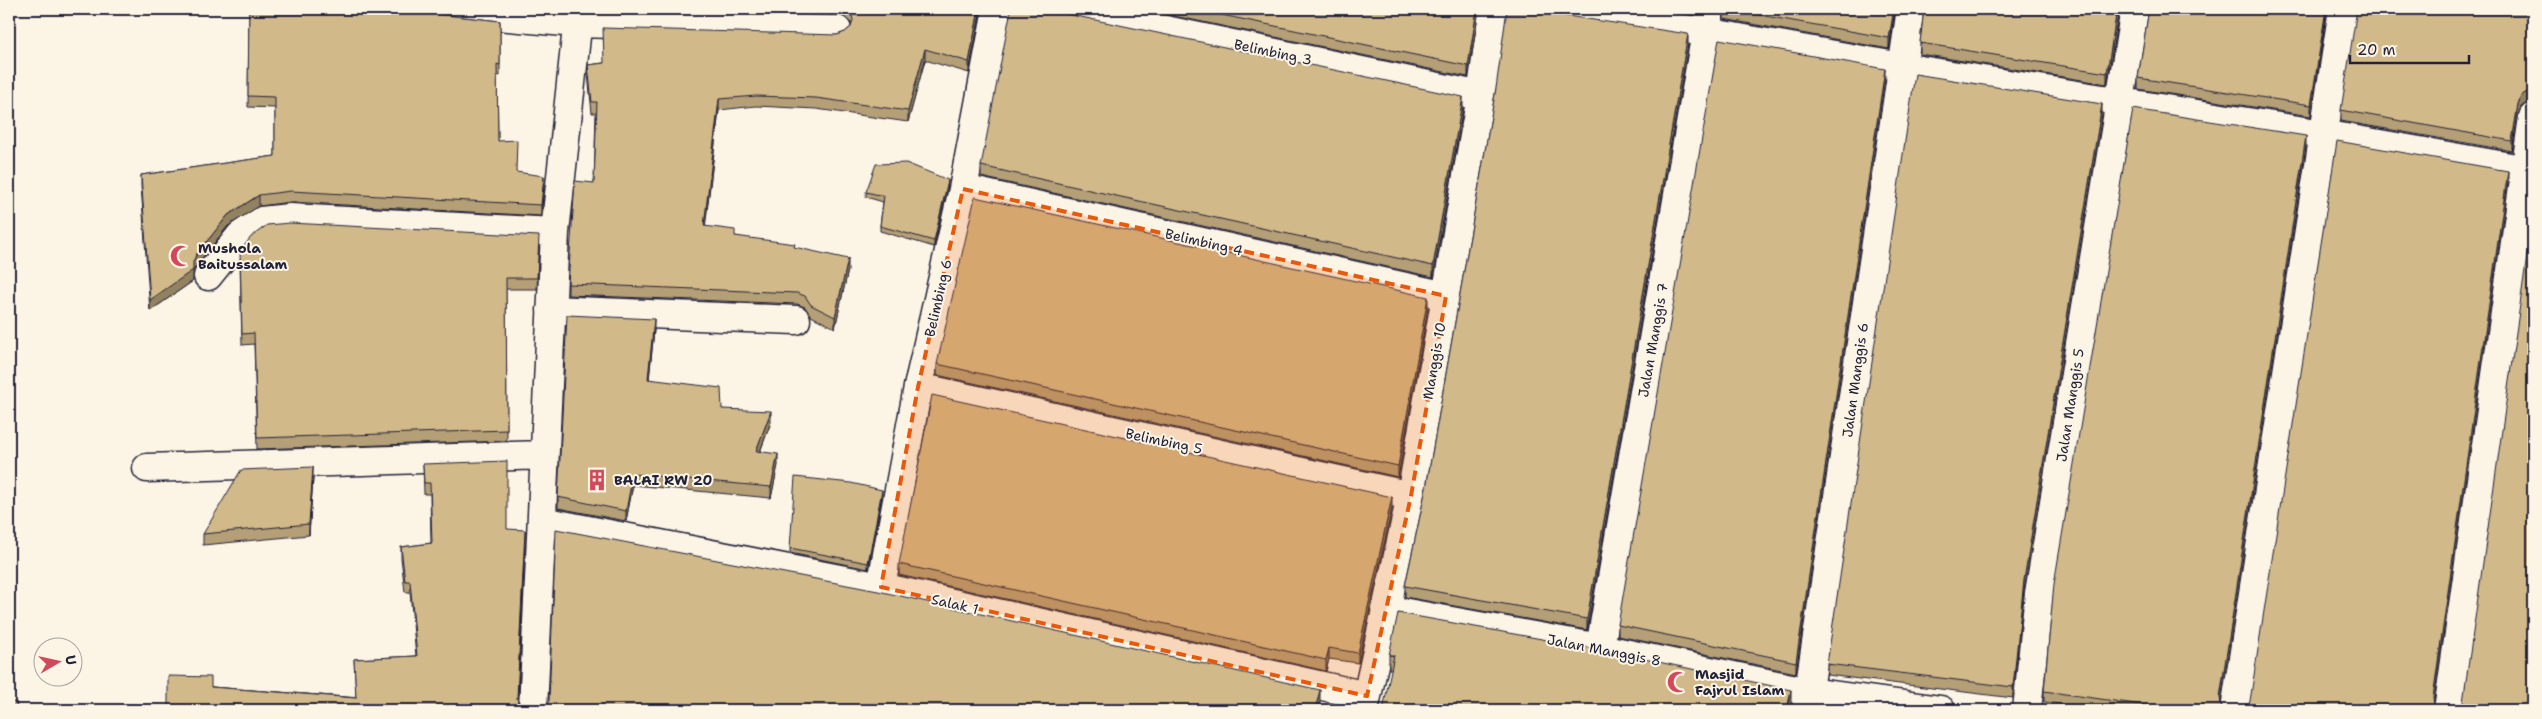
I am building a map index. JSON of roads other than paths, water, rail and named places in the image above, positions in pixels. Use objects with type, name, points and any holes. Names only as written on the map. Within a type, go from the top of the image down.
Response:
[{"type":"street","points":[[419,9],[837,30]]},
{"type":"street","name":"Belimbing 6","points":[[881,587],[918,387],[963,189],[997,9]]},
{"type":"street","name":"Belimbing 3","points":[[1065,9],[1481,96]]},
{"type":"street","name":"Manggis 10","points":[[1366,703],[1411,496],[1481,96],[1493,9]]},
{"type":"street","points":[[1550,9],[1708,20],[1901,67],[2324,134],[2529,170]]},
{"type":"street","name":"Jalan Manggis 6","points":[[1808,701],[1911,9]]},
{"type":"street","name":"Jalan Manggis 5","points":[[2027,710],[2039,593],[2135,9]]},
{"type":"street","points":[[2234,710],[2343,9]]},
{"type":"street","points":[[532,710],[555,232],[578,16]]},
{"type":"street","name":"Jalan Manggis 7","points":[[1600,648],[1708,20]]},
{"type":"street","points":[[2448,710],[2529,170],[2533,118]]},
{"type":"street","name":"Belimbing 4","points":[[963,189],[1446,296]]},
{"type":"street","points":[[208,276],[240,236],[261,221],[290,218],[555,232]]},
{"type":"street","points":[[551,310],[796,320]]},
{"type":"street","name":"Belimbing 5","points":[[918,387],[1411,496]]},
{"type":"street","points":[[147,468],[544,455]]},
{"type":"street","name":"Salak 1","points":[[542,520],[881,587],[1366,703]]},
{"type":"street","name":"Jalan Manggis 8","points":[[1385,610],[1600,648],[1808,701],[1941,710]]},
{"type":"place","name":"Mushola Baitussalam","points":[[181,256]]},
{"type":"place","name":"BALAI RW 20","points":[[597,480]]},
{"type":"place","name":"Masjid Fajrul Islam","points":[[1678,682]]}]
